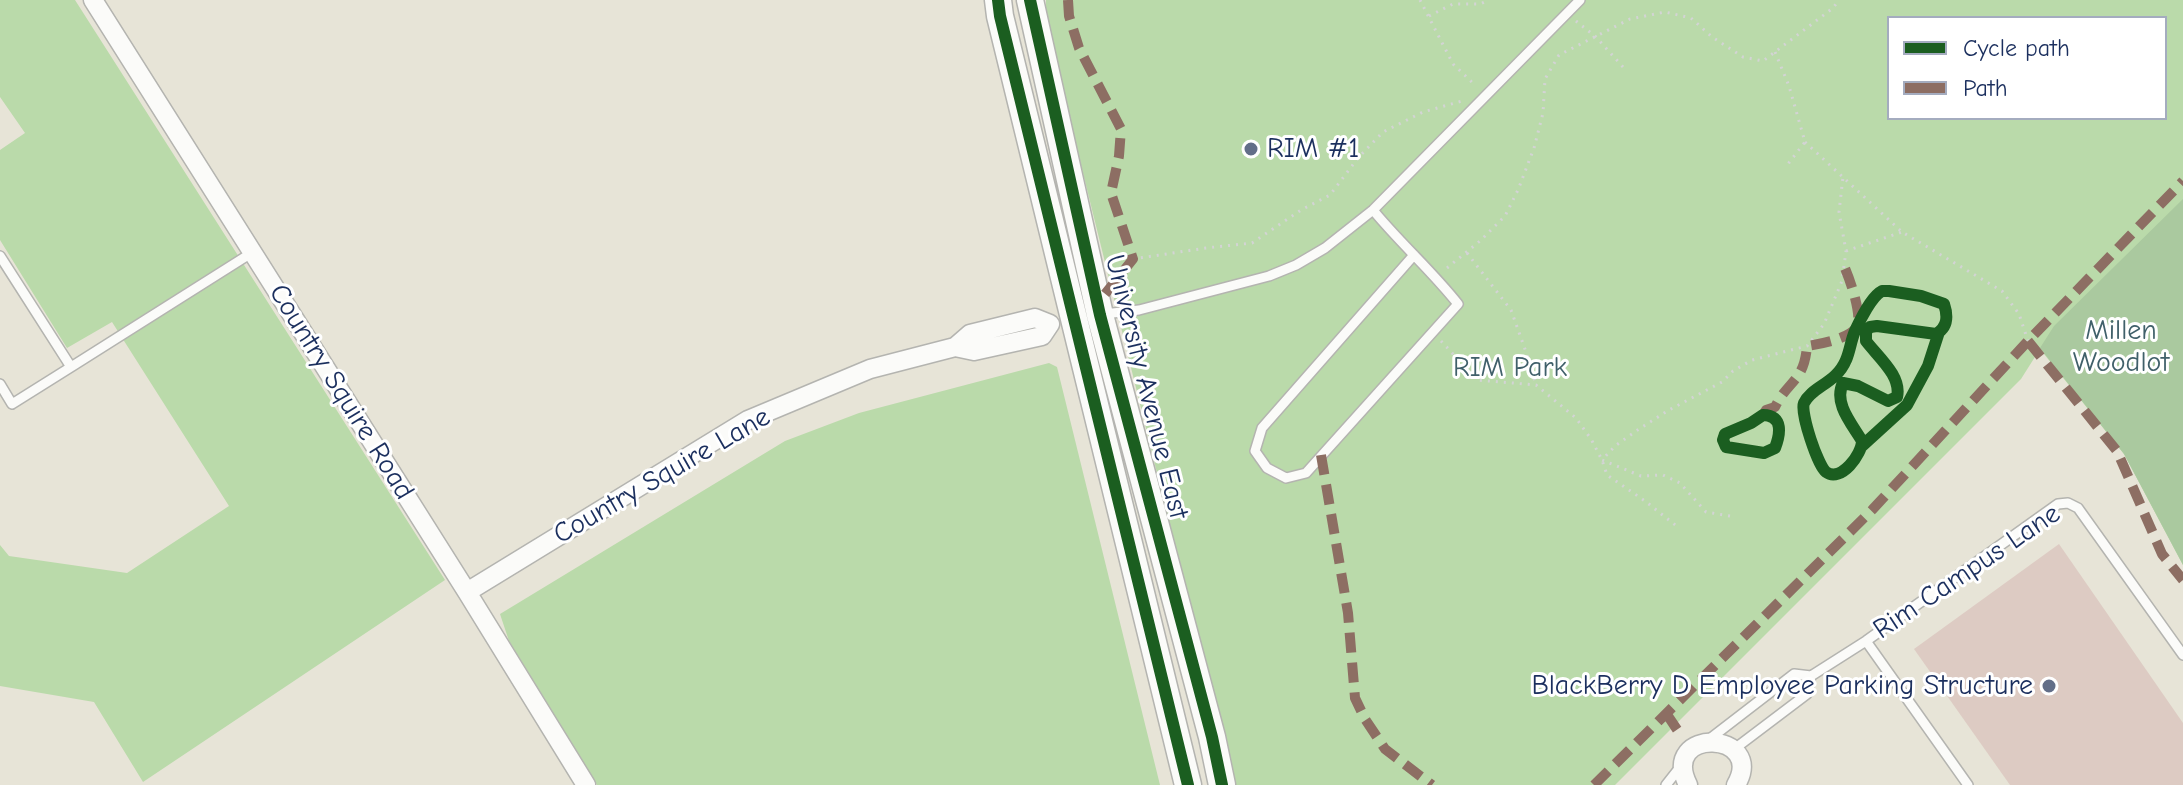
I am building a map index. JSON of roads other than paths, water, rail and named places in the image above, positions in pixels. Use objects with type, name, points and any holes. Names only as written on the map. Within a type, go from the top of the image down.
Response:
[{"type":"main road","name":"University Avenue East","points":[[998,0],[1062,322],[1188,785]]},
{"type":"main road","name":"University Avenue East","points":[[1030,0],[1100,315],[1222,785]]},
{"type":"main road","name":"Country Squire Lane","points":[[1062,322],[1100,315]]},
{"type":"street","name":"Country Squire Road","points":[[93,0],[586,785]]},
{"type":"street","name":"Country Squire Lane","points":[[467,592],[748,420],[870,369],[955,347],[974,351],[1042,336],[1062,322]]},
{"type":"street","points":[[1688,785],[1684,775],[1685,761],[1693,748],[1707,741],[1717,741],[1733,750],[1739,759],[1741,768],[1736,785]]},
{"type":"lane","points":[[1100,315],[1139,310],[1269,276],[1325,248],[1373,210],[1580,0]]},
{"type":"lane","points":[[1373,210],[1437,277],[1458,304],[1306,473],[1286,478],[1267,468],[1255,451],[1262,428],[1414,255]]},
{"type":"lane","points":[[0,384],[12,404],[253,252]]},
{"type":"lane","points":[[0,256],[71,367]]},
{"type":"lane","name":"Rim Campus Lane","points":[[1707,741],[1794,674],[1811,676],[1866,641],[2058,504],[2068,503],[2078,508],[2183,655]]},
{"type":"lane","name":"Rim Campus Lane","points":[[1866,641],[1968,785]]},
{"type":"lane","name":"Rim Campus Lane","points":[[1733,750],[1807,694],[1811,676]]},
{"type":"lane","points":[[1666,785],[1685,761]]},
{"type":"place","name":"RIM #1","points":[[1251,149]]},
{"type":"place","name":"BlackBerry D Employee Parking Structure","points":[[2049,686]]},
{"type":"park label","name":"Millen Woodlot","points":[[2121,347]]},
{"type":"park label","name":"RIM Park","points":[[1510,368]]}]
